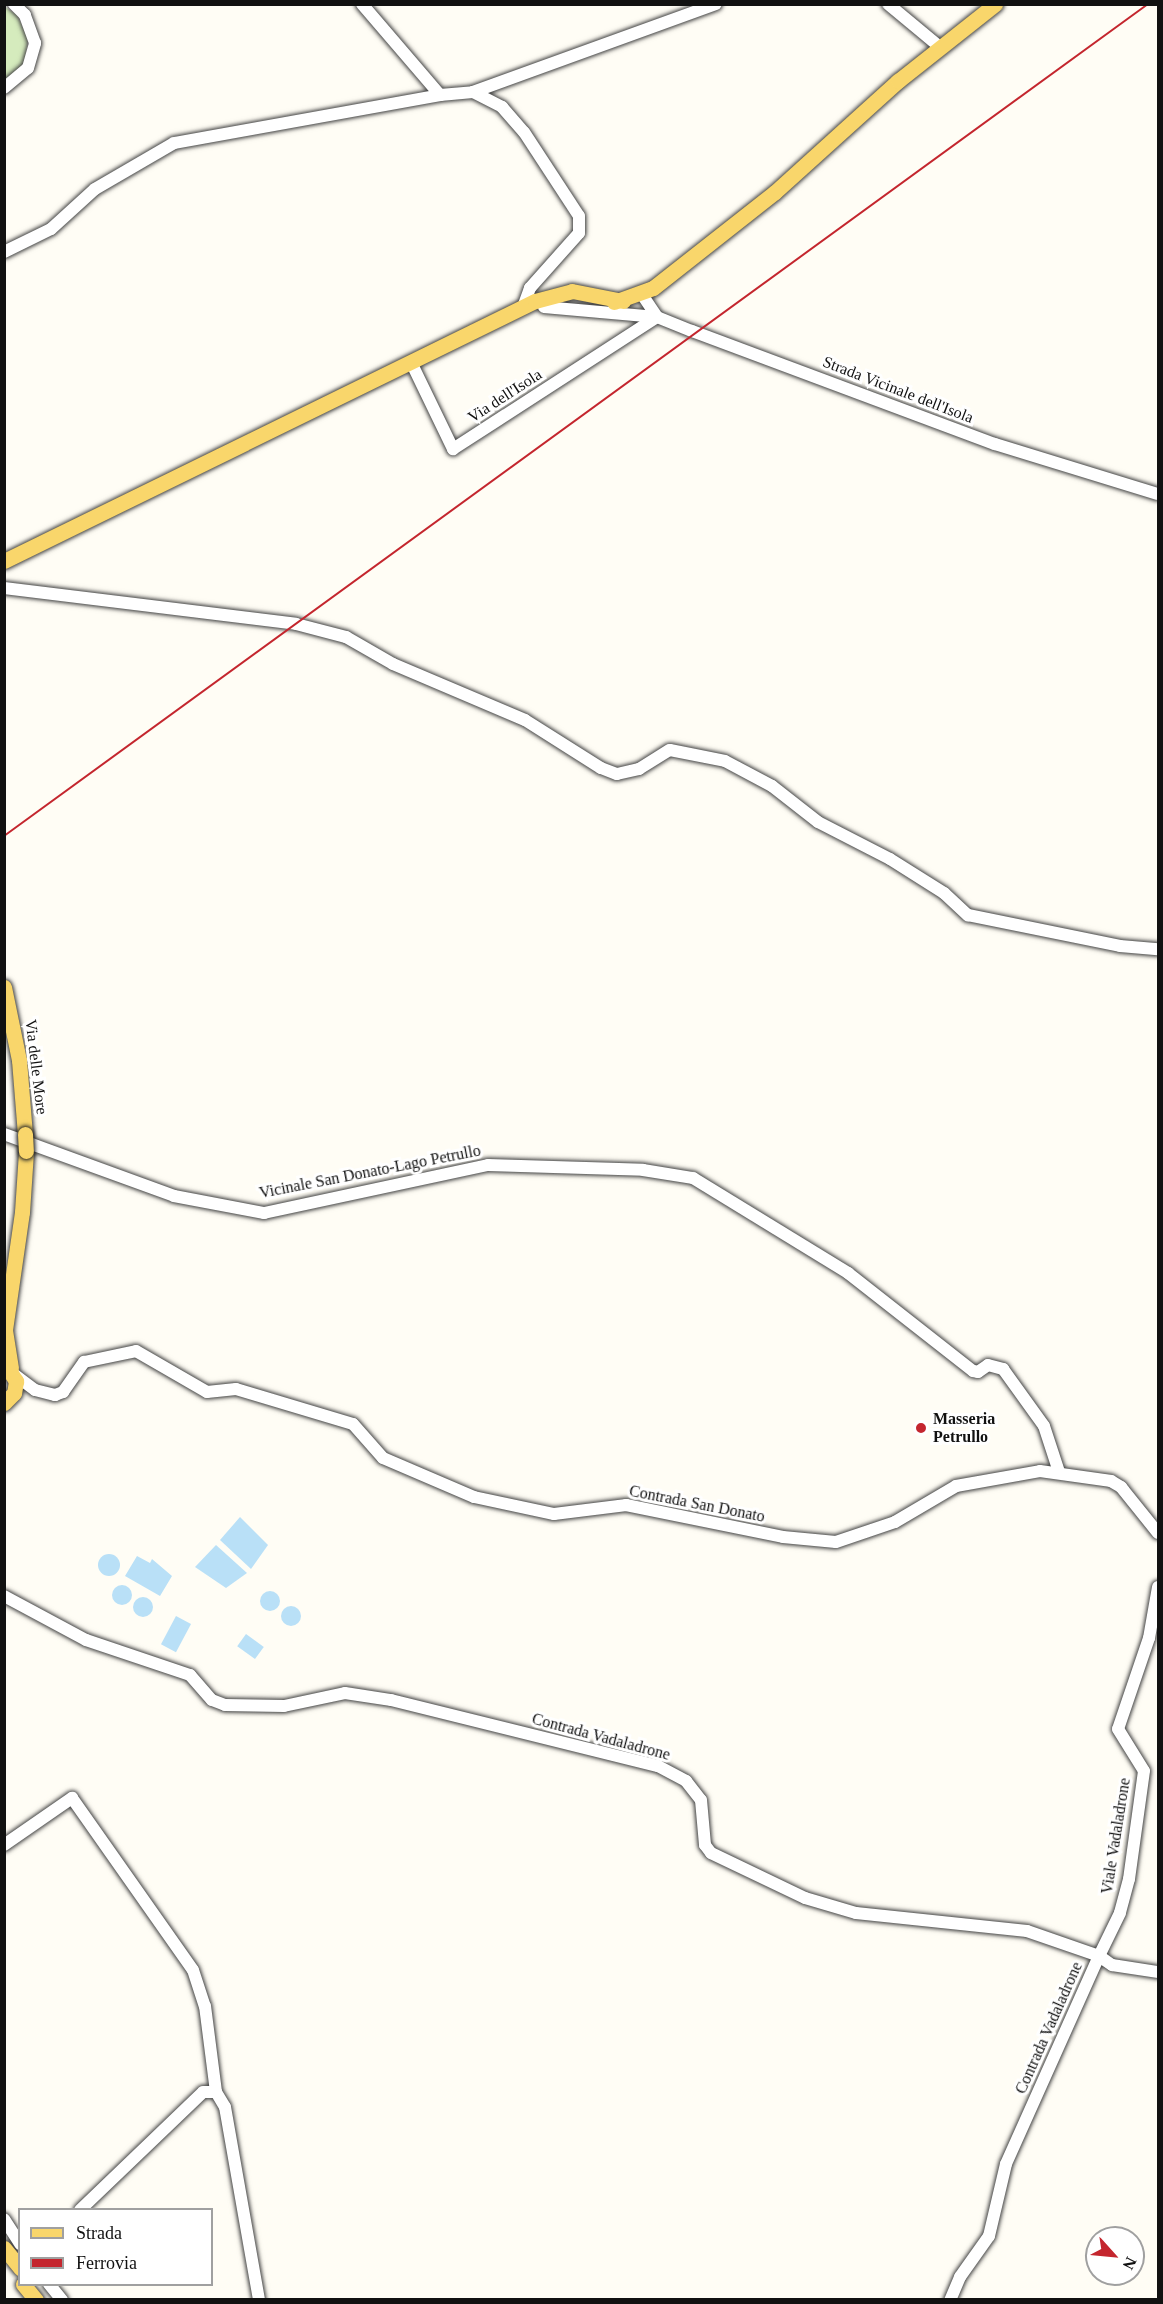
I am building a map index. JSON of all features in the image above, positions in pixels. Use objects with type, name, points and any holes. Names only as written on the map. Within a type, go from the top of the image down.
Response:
[{"type":"main road","points":[[4,561],[411,362],[534,305],[564,298],[623,301],[641,293],[775,192],[898,81],[995,4]]},
{"type":"main road","name":"Via delle More","points":[[4,987],[19,1060],[26,1150],[22,1212],[5,1331],[10,1369]]},
{"type":"main road","points":[[7,1402],[16,1387],[10,1369]]},
{"type":"main road","points":[[4,2248],[18,2266]]},
{"type":"main road","points":[[4,2264],[18,2278]]},
{"type":"main road","points":[[25,2286],[36,2300]]},
{"type":"main road","points":[[33,2286],[43,2300]]},
{"type":"street","points":[[5,88],[28,68],[35,43],[25,15],[14,4]]},
{"type":"street","points":[[362,4],[440,95]]},
{"type":"street","points":[[4,252],[51,229],[95,189],[174,143],[440,95],[473,92],[716,4]]},
{"type":"street","points":[[888,4],[941,48]]},
{"type":"street","points":[[473,92],[493,100],[524,132],[579,216],[579,234],[530,288],[534,305]]},
{"type":"street","points":[[641,293],[657,318]]},
{"type":"street","name":"Strada Vicinale dell'Isola","points":[[534,305],[657,318],[994,444],[1158,494]]},
{"type":"street","name":"Via dell'Isola","points":[[411,362],[453,449],[657,318]]},
{"type":"street","points":[[4,588],[296,624],[346,637],[393,664],[525,720],[601,768],[617,774],[639,769],[670,750],[725,761],[772,786],[818,822],[899,864],[944,893],[968,915],[1120,946],[1158,949]]},
{"type":"street","name":"Vicinale San Donato-Lago Petrullo","points":[[4,1134],[174,1196],[264,1213],[488,1165],[643,1170],[693,1178],[848,1273],[973,1371],[994,1365],[1002,1369],[1044,1426],[1059,1472]]},
{"type":"street","name":"Contrada San Donato","points":[[35,1390],[55,1395],[63,1392],[84,1362],[136,1351],[207,1392],[236,1389],[353,1424],[383,1458],[474,1497],[554,1514],[626,1505],[783,1537],[836,1542],[895,1522],[956,1486],[998,1476],[1059,1472],[1111,1481],[1121,1487],[1158,1533]]},
{"type":"street","points":[[7,1402],[35,1390],[10,1369]]},
{"type":"street","name":"Viale Vadaladrone","points":[[1099,1956],[1120,1913],[1129,1879],[1144,1771],[1118,1729],[1156,1617],[1158,1587]]},
{"type":"street","name":"Contrada Vadaladrone","points":[[4,1596],[15,1598],[50,1624],[86,1640],[190,1675],[212,1700],[225,1705],[284,1706],[345,1693],[391,1700],[658,1766],[686,1781],[700,1800],[705,1845],[711,1853],[805,1898],[856,1913],[1027,1931],[1099,1956],[1005,2164],[989,2236],[960,2277],[950,2300]]},
{"type":"street","points":[[4,1845],[72,1798],[193,1970],[205,2006],[216,2092],[225,2107],[259,2300]]},
{"type":"street","points":[[1099,1956],[1112,1965],[1158,1972]]},
{"type":"street","points":[[82,2208],[203,2092],[216,2092]]},
{"type":"street","points":[[4,2220],[18,2241]]},
{"type":"street","points":[[51,2286],[62,2300]]},
{"type":"green space","points":[[5,7],[17,15],[28,39],[24,64],[5,82]]},
{"type":"water","points":[[240,1517],[268,1545],[251,1569],[220,1540]]},
{"type":"water","points":[[216,1545],[247,1573],[226,1588],[195,1567]]},
{"type":"water","points":[[109,1554],[117,1557],[120,1565],[117,1573],[109,1576],[101,1573],[98,1565],[101,1557]]},
{"type":"water","points":[[137,1556],[150,1563],[152,1559],[172,1576],[160,1596],[125,1576]]},
{"type":"water","points":[[118,1585],[126,1585],[132,1591],[132,1599],[126,1605],[118,1605],[112,1599],[112,1591]]},
{"type":"water","points":[[270,1591],[277,1594],[280,1601],[277,1608],[270,1611],[263,1608],[260,1601],[263,1594]]},
{"type":"water","points":[[143,1597],[150,1600],[153,1607],[150,1614],[143,1617],[136,1614],[133,1607],[136,1600]]},
{"type":"water","points":[[291,1606],[298,1609],[301,1616],[298,1623],[291,1626],[284,1623],[281,1616],[284,1609]]},
{"type":"water","points":[[176,1616],[191,1624],[176,1652],[161,1644]]},
{"type":"water","points":[[246,1634],[264,1647],[255,1659],[237,1646]]},
{"type":"railway","points":[[4,836],[1148,4]]},
{"type":"place","name":"Masseria Petrullo","points":[[921,1428]]}]
